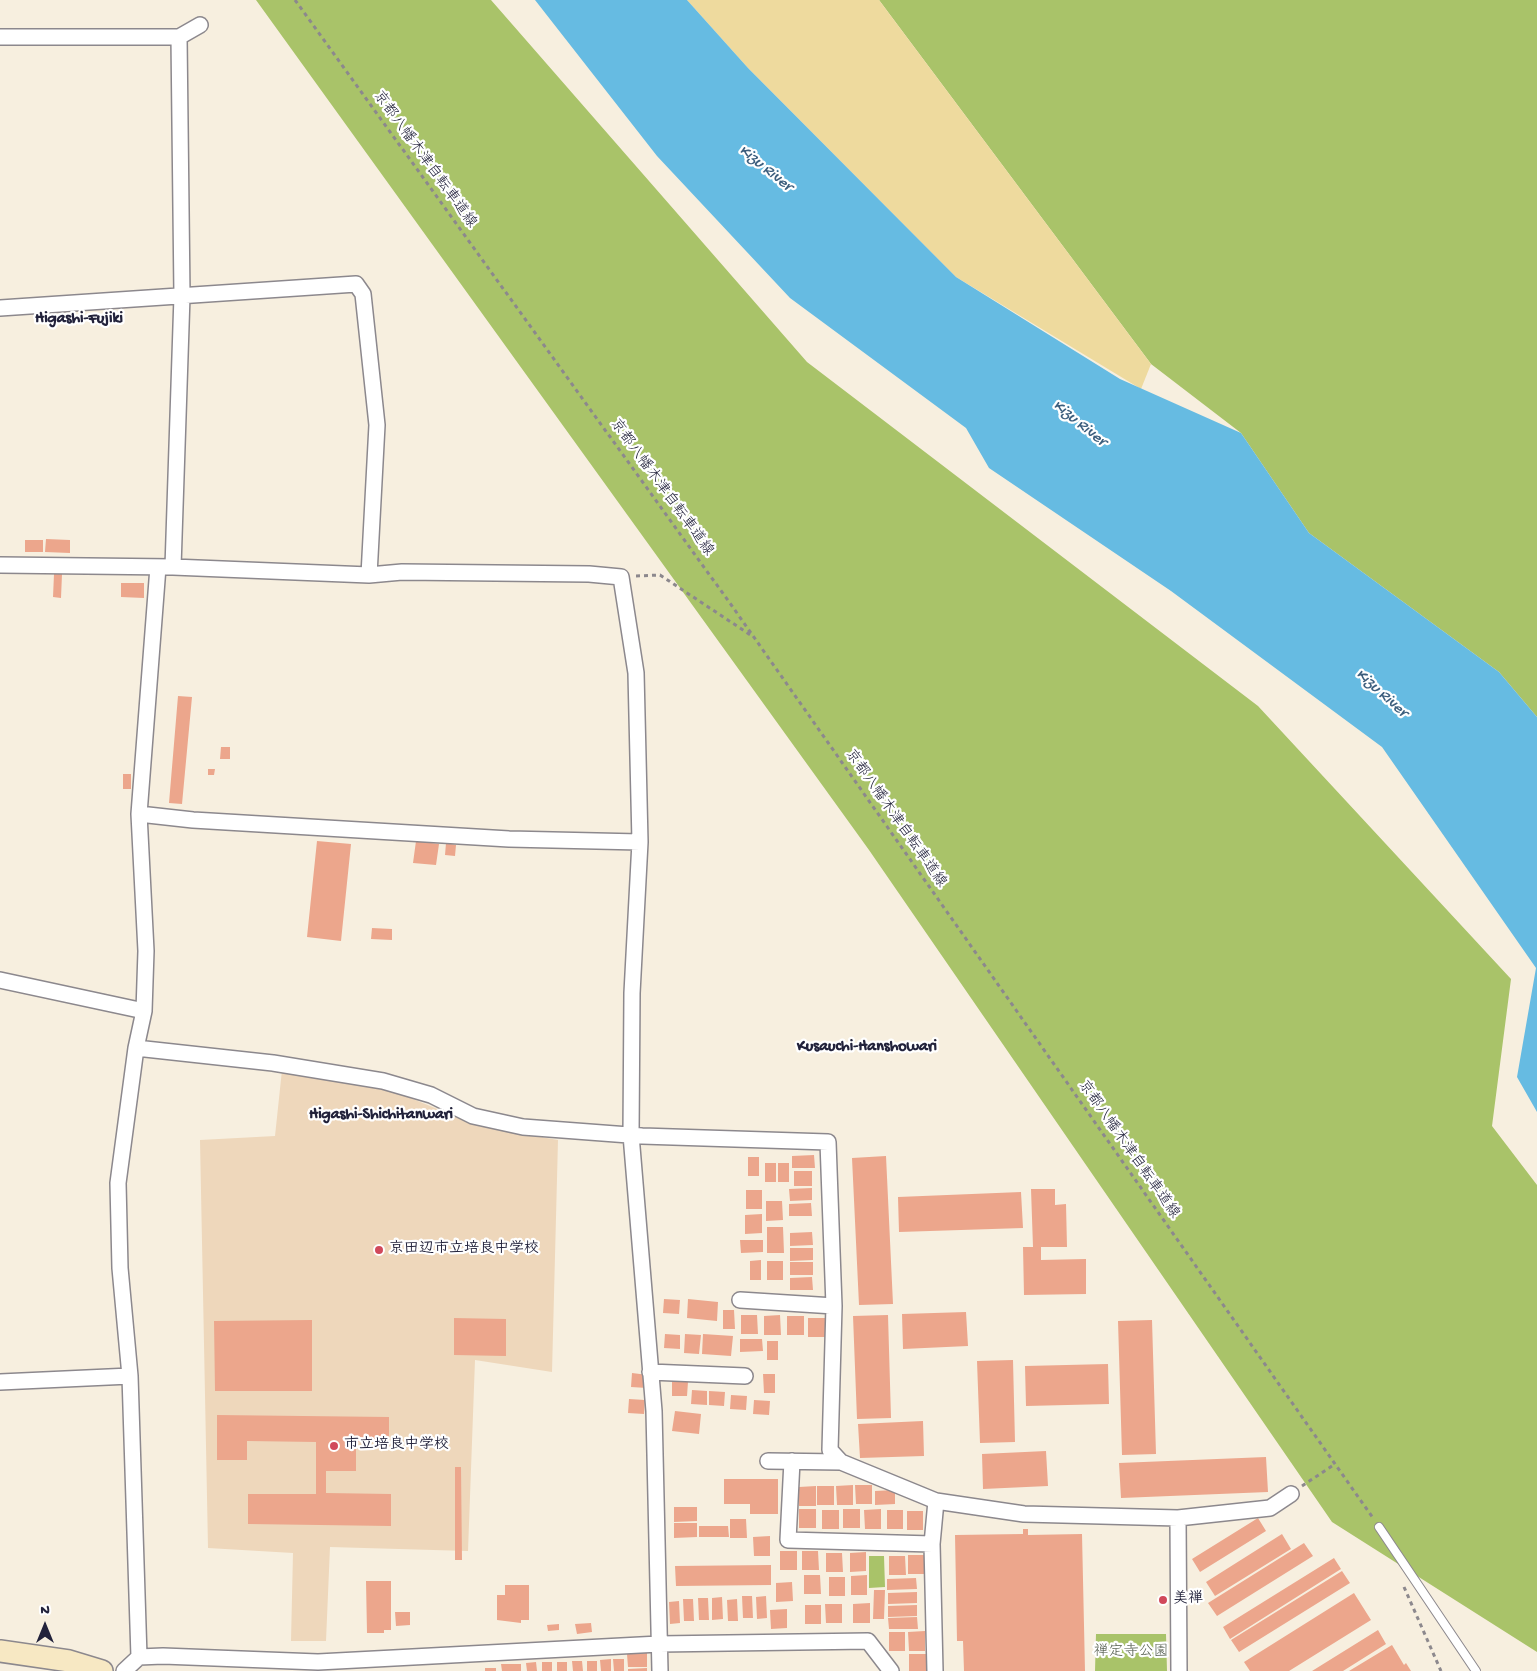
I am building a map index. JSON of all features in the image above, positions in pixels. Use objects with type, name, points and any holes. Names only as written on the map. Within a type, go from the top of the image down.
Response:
[{"type":"street","points":[[0,37],[179,37],[200,25]]},
{"type":"street","points":[[173,567],[182,296],[179,37]]},
{"type":"street","points":[[0,308],[356,284],[363,294],[377,425],[370,575]]},
{"type":"street","points":[[0,565],[158,566],[370,575],[402,572],[621,576],[636,674],[640,842],[632,993],[631,1135],[654,1412],[660,1671]]},
{"type":"street","points":[[138,1657],[130,1376],[120,1268],[118,1183],[136,1048],[144,1011],[146,951],[139,814],[158,566]]},
{"type":"street","points":[[139,814],[193,820],[509,839],[640,842]]},
{"type":"street","points":[[0,980],[144,1011]]},
{"type":"street","points":[[136,1048],[272,1063],[383,1081],[431,1095],[473,1116],[524,1127],[631,1135],[828,1142],[834,1306],[830,1450],[841,1462]]},
{"type":"street","points":[[740,1300],[834,1306]]},
{"type":"street","points":[[650,1372],[744,1376]]},
{"type":"street","points":[[0,1382],[130,1376]]},
{"type":"street","points":[[768,1461],[841,1462],[936,1501],[1024,1514],[1178,1518],[1270,1508],[1291,1494]]},
{"type":"street","points":[[792,1461],[788,1540],[932,1544]]},
{"type":"street","points":[[936,1501],[932,1544],[936,1671]]},
{"type":"street","points":[[1178,1518],[1179,1671]]},
{"type":"street","points":[[124,1671],[138,1657],[163,1656],[318,1662],[659,1644],[868,1641],[891,1671]]},
{"type":"street","points":[[1,1650],[69,1661],[102,1671]]},
{"type":"lane","points":[[1379,1527],[1476,1671]]},
{"type":"path","name":"京都八幡木津自転車道線","points":[[295,0],[754,638],[1379,1527]]},
{"type":"path","points":[[621,576],[660,575],[754,638]]},
{"type":"path","points":[[1291,1494],[1335,1464]]},
{"type":"path","points":[[1403,1584],[1441,1671]]},
{"type":"shaded area","name":"京田辺市立培良中学校","points":[[282,1070],[386,1088],[479,1126],[558,1140],[552,1372],[475,1360],[468,1551],[330,1547],[326,1641],[291,1641],[293,1553],[208,1548],[200,1140],[275,1136]]},
{"type":"green space","points":[[256,0],[491,0],[807,362],[1258,706],[1511,979],[1492,1126],[1537,1185],[1537,1652],[1332,1522],[869,850]]},
{"type":"green space","points":[[879,0],[1537,0],[1537,717],[1499,672],[1309,533],[1241,433],[1151,364]]},
{"type":"green space","points":[[869,1556],[884,1556],[885,1587],[869,1588]]},
{"type":"green space","name":"禅定寺公園","points":[[1096,1634],[1166,1634],[1167,1671],[1095,1671]]},
{"type":"sand","points":[[687,0],[879,0],[1151,364],[1141,389],[956,277],[748,68]]},
{"type":"water","name":"Kizu River","points":[[535,0],[687,0],[748,68],[956,277],[1120,379],[1241,433],[1309,533],[1499,672],[1537,717],[1537,1112],[1517,1077],[1536,968],[1382,747],[1171,591],[989,468],[966,428],[790,298],[657,156]]},
{"type":"building","points":[[46,539],[70,540],[70,553],[45,552]]},
{"type":"building","points":[[25,540],[43,540],[43,552],[25,552]]},
{"type":"building","points":[[54,574],[62,574],[61,598],[53,597]]},
{"type":"building","points":[[121,583],[144,583],[144,598],[121,597]]},
{"type":"building","points":[[178,696],[192,697],[182,804],[169,803]]},
{"type":"building","points":[[221,747],[230,747],[230,759],[220,759]]},
{"type":"building","points":[[208,769],[215,769],[214,775],[208,775]]},
{"type":"building","points":[[123,774],[131,774],[131,789],[123,789]]},
{"type":"building","points":[[317,841],[351,844],[341,941],[307,937]]},
{"type":"building","points":[[416,841],[439,844],[436,865],[413,863]]},
{"type":"building","points":[[446,843],[456,845],[455,856],[445,855]]},
{"type":"building","points":[[372,928],[392,929],[392,940],[371,939]]},
{"type":"building","points":[[814,1155],[815,1168],[792,1168],[792,1156]]},
{"type":"building","points":[[886,1156],[893,1304],[859,1305],[852,1158]]},
{"type":"building","points":[[748,1157],[759,1157],[759,1176],[748,1176]]},
{"type":"building","points":[[765,1163],[776,1163],[776,1182],[765,1182]]},
{"type":"building","points":[[778,1163],[789,1163],[789,1182],[778,1182]]},
{"type":"building","points":[[794,1171],[812,1171],[812,1186],[794,1186]]},
{"type":"building","points":[[812,1188],[812,1200],[790,1201],[789,1189]]},
{"type":"building","points":[[1031,1189],[1055,1189],[1055,1205],[1066,1204],[1067,1247],[1041,1247],[1041,1260],[1086,1259],[1086,1294],[1024,1295],[1023,1247],[1033,1247]]},
{"type":"building","points":[[746,1190],[762,1190],[762,1209],[746,1209]]},
{"type":"building","points":[[1021,1192],[1023,1228],[899,1232],[898,1197]]},
{"type":"building","points":[[766,1201],[782,1201],[783,1220],[766,1221]]},
{"type":"building","points":[[811,1203],[812,1216],[789,1216],[789,1204]]},
{"type":"building","points":[[762,1214],[762,1233],[745,1234],[745,1215]]},
{"type":"building","points":[[767,1227],[783,1227],[784,1253],[767,1253]]},
{"type":"building","points":[[812,1232],[813,1245],[790,1246],[790,1233]]},
{"type":"building","points":[[740,1240],[763,1240],[763,1252],[741,1253]]},
{"type":"building","points":[[790,1248],[813,1248],[813,1260],[790,1261]]},
{"type":"building","points":[[761,1260],[761,1280],[750,1280],[750,1261]]},
{"type":"building","points":[[767,1261],[783,1261],[783,1280],[767,1280]]},
{"type":"building","points":[[790,1262],[813,1262],[813,1275],[790,1275]]},
{"type":"building","points":[[812,1277],[813,1290],[790,1290],[790,1278]]},
{"type":"building","points":[[664,1299],[680,1300],[679,1314],[663,1313]]},
{"type":"building","points":[[688,1299],[718,1302],[717,1321],[687,1318]]},
{"type":"building","points":[[723,1310],[734,1310],[735,1329],[723,1329]]},
{"type":"building","points":[[966,1312],[968,1346],[903,1349],[902,1314]]},
{"type":"building","points":[[741,1315],[757,1315],[758,1334],[741,1334]]},
{"type":"building","points":[[780,1315],[781,1335],[764,1335],[764,1316]]},
{"type":"building","points":[[888,1315],[891,1418],[857,1419],[853,1316]]},
{"type":"building","points":[[787,1316],[804,1316],[804,1335],[787,1335]]},
{"type":"building","points":[[454,1318],[506,1319],[506,1356],[454,1355]]},
{"type":"building","points":[[808,1318],[825,1318],[825,1337],[808,1337]]},
{"type":"building","points":[[312,1320],[312,1391],[215,1391],[214,1321]]},
{"type":"building","points":[[1152,1320],[1156,1454],[1122,1455],[1118,1321]]},
{"type":"building","points":[[665,1334],[680,1335],[680,1349],[664,1348]]},
{"type":"building","points":[[685,1334],[701,1335],[699,1354],[684,1353]]},
{"type":"building","points":[[703,1334],[733,1336],[731,1356],[702,1354]]},
{"type":"building","points":[[740,1339],[762,1339],[763,1351],[740,1352]]},
{"type":"building","points":[[767,1341],[778,1341],[778,1360],[767,1360]]},
{"type":"building","points":[[1013,1360],[1015,1442],[980,1443],[977,1361]]},
{"type":"building","points":[[1108,1364],[1109,1404],[1026,1406],[1025,1366]]},
{"type":"building","points":[[632,1373],[648,1375],[647,1388],[631,1387]]},
{"type":"building","points":[[763,1374],[775,1374],[775,1393],[764,1393]]},
{"type":"building","points":[[672,1382],[688,1382],[687,1396],[672,1396]]},
{"type":"building","points":[[692,1390],[707,1391],[707,1405],[691,1404]]},
{"type":"building","points":[[709,1391],[725,1392],[724,1406],[709,1405]]},
{"type":"building","points":[[731,1395],[747,1396],[746,1410],[730,1409]]},
{"type":"building","points":[[629,1399],[645,1400],[644,1414],[628,1413]]},
{"type":"building","points":[[754,1400],[770,1401],[769,1415],[753,1414]]},
{"type":"building","points":[[675,1411],[701,1414],[699,1434],[672,1431]]},
{"type":"building","points":[[217,1415],[389,1417],[389,1442],[356,1442],[356,1471],[326,1471],[326,1493],[391,1494],[391,1526],[248,1524],[248,1494],[316,1494],[316,1442],[247,1441],[247,1460],[217,1460]]},
{"type":"building","points":[[923,1421],[924,1456],[860,1458],[858,1424]]},
{"type":"building","points":[[1046,1451],[1048,1486],[983,1489],[982,1454]]},
{"type":"building","points":[[1266,1457],[1268,1492],[1121,1498],[1119,1463]]},
{"type":"building","points":[[455,1467],[461,1467],[462,1560],[455,1560]]},
{"type":"building","points":[[724,1479],[778,1479],[778,1514],[750,1514],[750,1504],[724,1504]]},
{"type":"building","points":[[853,1485],[853,1505],[837,1505],[836,1486]]},
{"type":"building","points":[[855,1485],[872,1485],[872,1504],[856,1504]]},
{"type":"building","points":[[816,1486],[816,1506],[799,1506],[799,1487]]},
{"type":"building","points":[[817,1486],[834,1486],[834,1505],[817,1505]]},
{"type":"building","points":[[895,1490],[895,1504],[875,1505],[875,1491]]},
{"type":"building","points":[[674,1507],[697,1507],[697,1521],[674,1522]]},
{"type":"building","points":[[799,1509],[816,1509],[816,1528],[799,1528]]},
{"type":"building","points":[[843,1509],[860,1509],[860,1528],[843,1528]]},
{"type":"building","points":[[881,1509],[881,1529],[865,1529],[864,1510]]},
{"type":"building","points":[[822,1510],[839,1510],[839,1529],[822,1529]]},
{"type":"building","points":[[887,1510],[903,1510],[903,1529],[887,1529]]},
{"type":"building","points":[[907,1511],[923,1511],[923,1530],[907,1530]]},
{"type":"building","points":[[1258,1518],[1266,1531],[1200,1572],[1192,1559]]},
{"type":"building","points":[[730,1519],[746,1519],[747,1538],[730,1538]]},
{"type":"building","points":[[674,1523],[697,1523],[697,1537],[674,1538]]},
{"type":"building","points":[[699,1526],[728,1526],[729,1537],[699,1537]]},
{"type":"building","points":[[1023,1529],[1028,1529],[1028,1535],[1082,1534],[1085,1671],[964,1671],[963,1641],[957,1641],[955,1535],[1023,1534]]},
{"type":"building","points":[[1282,1534],[1291,1549],[1215,1596],[1206,1582]]},
{"type":"building","points":[[770,1536],[770,1556],[754,1556],[753,1537]]},
{"type":"building","points":[[1304,1543],[1313,1556],[1217,1616],[1208,1603]]},
{"type":"building","points":[[780,1551],[797,1551],[797,1570],[780,1570]]},
{"type":"building","points":[[802,1551],[818,1551],[819,1570],[802,1570]]},
{"type":"building","points":[[866,1552],[866,1571],[850,1572],[850,1553]]},
{"type":"building","points":[[826,1553],[842,1553],[843,1572],[826,1572]]},
{"type":"building","points":[[908,1555],[924,1555],[925,1574],[908,1574]]},
{"type":"building","points":[[889,1556],[905,1556],[906,1575],[889,1575]]},
{"type":"building","points":[[1334,1558],[1341,1569],[1230,1639],[1223,1627]]},
{"type":"building","points":[[771,1565],[771,1585],[676,1586],[675,1566]]},
{"type":"building","points":[[1342,1571],[1350,1583],[1239,1652],[1231,1640]]},
{"type":"building","points":[[804,1575],[820,1575],[821,1594],[804,1594]]},
{"type":"building","points":[[867,1575],[867,1595],[851,1595],[851,1576]]},
{"type":"building","points":[[829,1577],[845,1577],[845,1596],[829,1596]]},
{"type":"building","points":[[916,1578],[917,1589],[887,1590],[887,1579]]},
{"type":"building","points":[[366,1581],[391,1581],[391,1630],[384,1630],[384,1633],[367,1633]]},
{"type":"building","points":[[792,1582],[793,1601],[776,1602],[776,1583]]},
{"type":"building","points":[[505,1585],[529,1585],[529,1620],[521,1620],[521,1623],[497,1620],[497,1595],[505,1595]]},
{"type":"building","points":[[874,1590],[885,1590],[884,1619],[873,1619]]},
{"type":"building","points":[[917,1592],[917,1603],[888,1604],[888,1593]]},
{"type":"building","points":[[1354,1593],[1371,1620],[1289,1671],[1250,1671],[1244,1662]]},
{"type":"building","points":[[742,1596],[752,1596],[753,1618],[743,1618]]},
{"type":"building","points":[[766,1596],[767,1618],[757,1619],[756,1597]]},
{"type":"building","points":[[722,1597],[723,1619],[712,1620],[712,1598]]},
{"type":"building","points":[[698,1598],[708,1598],[709,1620],[699,1620]]},
{"type":"building","points":[[683,1599],[693,1599],[694,1621],[684,1621]]},
{"type":"building","points":[[737,1599],[738,1621],[728,1621],[727,1600]]},
{"type":"building","points":[[679,1601],[680,1623],[670,1624],[669,1602]]},
{"type":"building","points":[[870,1603],[870,1623],[853,1623],[853,1604]]},
{"type":"building","points":[[825,1604],[842,1604],[842,1623],[826,1623]]},
{"type":"building","points":[[805,1605],[821,1605],[821,1624],[805,1624]]},
{"type":"building","points":[[917,1605],[917,1616],[888,1617],[888,1606]]},
{"type":"building","points":[[787,1609],[787,1628],[771,1629],[770,1610]]},
{"type":"building","points":[[395,1612],[410,1612],[410,1625],[396,1626]]},
{"type":"building","points":[[917,1617],[918,1629],[889,1629],[888,1618]]},
{"type":"building","points":[[591,1623],[592,1632],[577,1634],[575,1624]]},
{"type":"building","points":[[559,1624],[559,1630],[548,1631],[547,1625]]},
{"type":"building","points":[[1378,1630],[1386,1644],[1343,1671],[1312,1671]]},
{"type":"building","points":[[925,1631],[925,1651],[909,1651],[908,1632]]},
{"type":"building","points":[[889,1632],[905,1632],[905,1651],[889,1651]]},
{"type":"building","points":[[1392,1645],[1404,1665],[1406,1663],[1411,1671],[1349,1671]]},
{"type":"building","points":[[647,1653],[647,1667],[628,1667],[627,1654]]},
{"type":"building","points":[[909,1654],[926,1654],[926,1671],[909,1671]]},
{"type":"building","points":[[611,1659],[611,1671],[601,1671],[600,1660]]},
{"type":"building","points":[[613,1659],[624,1659],[624,1671],[614,1671]]},
{"type":"building","points":[[572,1661],[582,1661],[583,1671],[573,1671]]},
{"type":"building","points":[[587,1661],[597,1661],[597,1671],[587,1671]]},
{"type":"building","points":[[536,1662],[537,1671],[527,1671],[526,1663]]},
{"type":"building","points":[[542,1662],[552,1662],[552,1671],[542,1671]]},
{"type":"building","points":[[557,1662],[567,1662],[567,1671],[557,1671]]},
{"type":"building","points":[[501,1664],[521,1664],[521,1671],[502,1671]]},
{"type":"building","points":[[485,1668],[496,1668],[496,1671],[485,1671]]},
{"type":"building","points":[[647,1668],[647,1671],[628,1671],[628,1669]]},
{"type":"place","name":"京田辺市立培良中学校","points":[[379,1250]]},
{"type":"place","name":"市立培良中学校","points":[[334,1446]]},
{"type":"place","name":"美禅","points":[[1163,1600]]},
{"type":"district","name":"Higashi-Fujiki","points":[[79,320]]},
{"type":"district","name":"Kusauchi-Hanshowari","points":[[867,1048]]},
{"type":"district","name":"Higashi-Shichitanwari","points":[[381,1116]]}]
